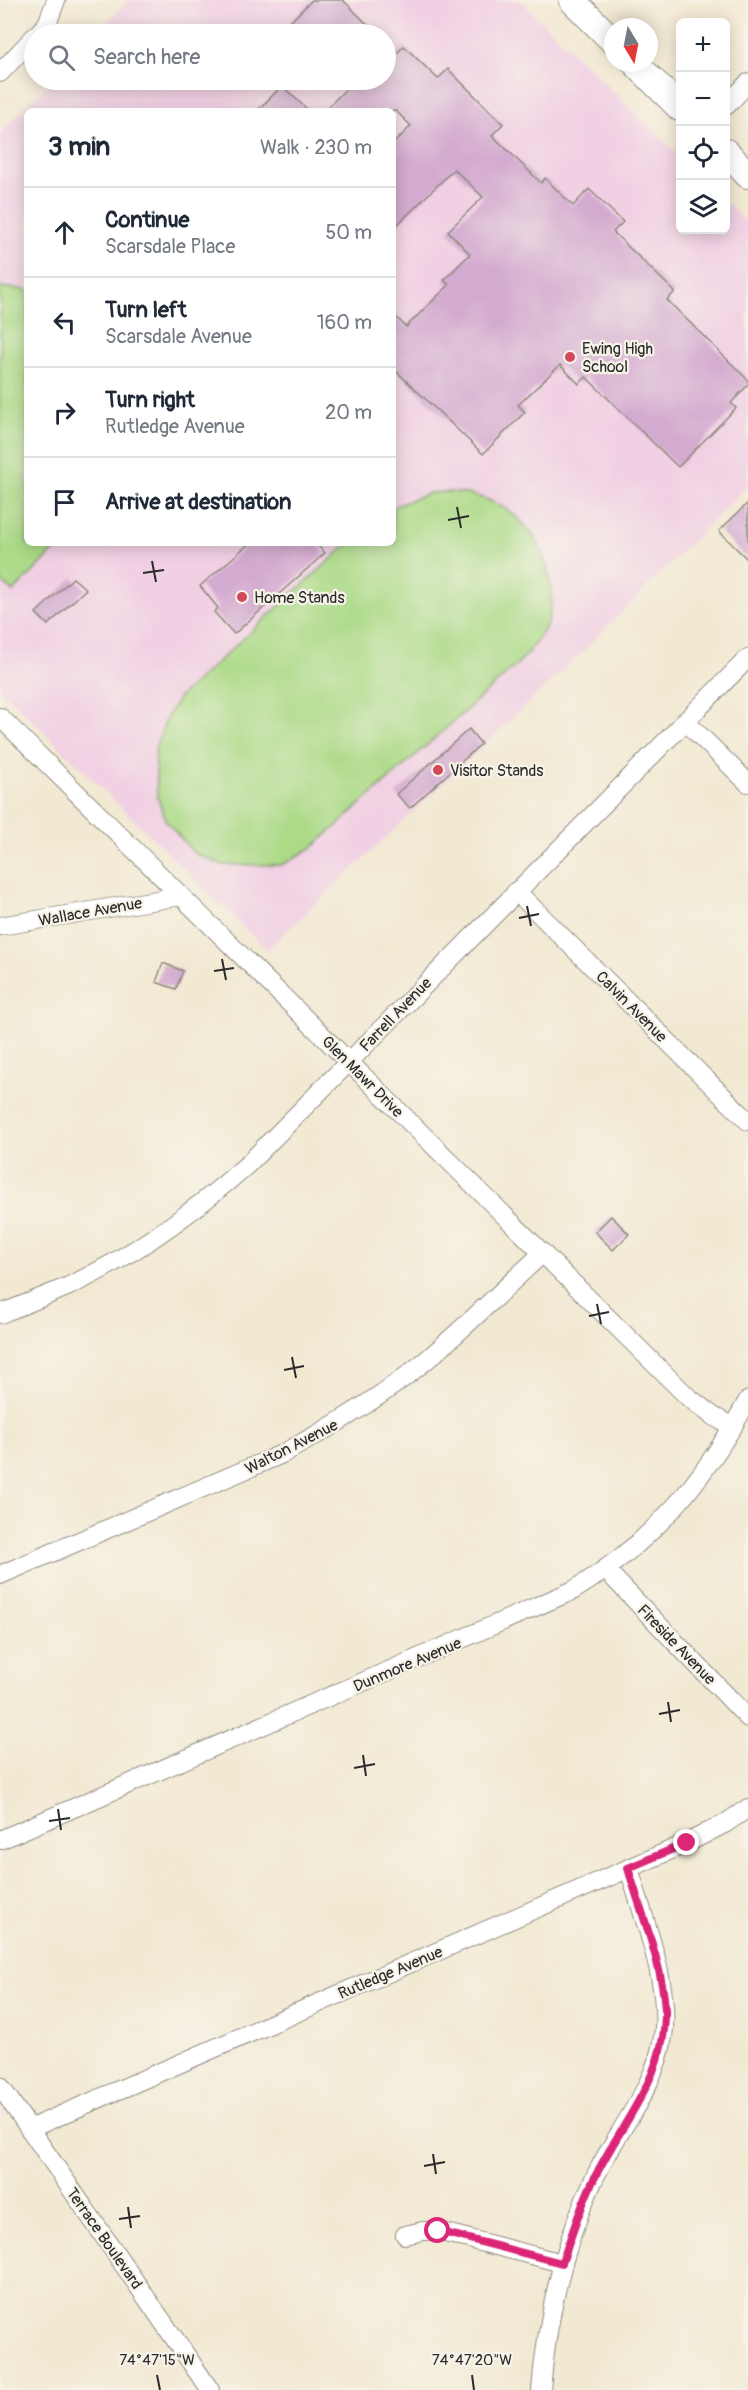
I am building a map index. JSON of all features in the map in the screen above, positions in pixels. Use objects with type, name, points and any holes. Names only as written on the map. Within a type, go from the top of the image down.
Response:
[{"type":"main road","points":[[572,0],[604,32]]},
{"type":"main road","points":[[644,72],[676,103]]},
{"type":"main road","points":[[730,156],[748,174]]},
{"type":"street","points":[[47,24],[56,0]]},
{"type":"street","points":[[0,73],[24,48]]},
{"type":"street","points":[[730,102],[748,83]]},
{"type":"street","name":"Farrell Avenue","points":[[0,1314],[69,1286],[124,1257],[176,1223],[249,1164],[748,658]]},
{"type":"street","name":"Glen Mawr Drive","points":[[0,717],[688,1397],[713,1416],[733,1427]]},
{"type":"street","points":[[686,721],[748,783]]},
{"type":"street","name":"Calvin Avenue","points":[[516,891],[748,1120]]},
{"type":"street","name":"Wallace Avenue","points":[[0,926],[181,896]]},
{"type":"street","name":"Walton Avenue","points":[[0,1575],[282,1454],[326,1430],[369,1403],[424,1362],[543,1253]]},
{"type":"street","name":"Dunmore Avenue","points":[[0,1840],[574,1590],[606,1570],[650,1534],[678,1504],[706,1469],[748,1400]]},
{"type":"street","name":"Fireside Avenue","points":[[606,1570],[748,1718]]},
{"type":"street","name":"Rutledge Avenue","points":[[29,2129],[687,1843],[726,1823],[748,1808]]},
{"type":"street","points":[[541,2390],[552,2309],[562,2263],[576,2220],[615,2137],[647,2086],[657,2063],[663,2036],[665,2012],[662,1984],[628,1868]]},
{"type":"street","name":"Terrace Boulevard","points":[[0,2086],[210,2390]]},
{"type":"street","points":[[405,2235],[423,2231],[438,2231],[562,2263]]},
{"type":"shaded area","name":"Ewing High School","points":[[129,0],[520,0],[676,153],[676,234],[730,234],[730,206],[748,224],[748,485],[578,656],[267,950],[0,689],[0,133],[24,109],[24,546],[396,546],[396,108],[25,108],[42,90],[396,90],[396,24],[105,24]]},
{"type":"green space","points":[[0,287],[24,290],[24,546],[59,546],[13,592],[0,580]]},
{"type":"green space","points":[[449,492],[484,498],[513,514],[535,539],[543,555],[551,587],[551,609],[546,627],[539,639],[521,661],[313,847],[282,865],[223,865],[194,853],[166,821],[157,796],[155,749],[167,717],[179,697],[346,546],[396,546],[396,506],[429,493]]},
{"type":"building","points":[[312,0],[343,0],[367,24],[288,24]]},
{"type":"building","points":[[404,46],[438,79],[448,69],[503,124],[492,135],[541,183],[545,178],[573,206],[589,189],[623,222],[613,232],[675,292],[667,300],[748,380],[748,385],[731,403],[736,408],[678,467],[586,377],[579,384],[560,365],[518,405],[525,412],[483,454],[396,371],[396,317],[406,327],[449,285],[444,280],[470,254],[448,231],[483,197],[454,169],[396,226],[396,141],[411,126],[396,111],[396,108],[327,108],[345,90],[396,90],[396,54]]},
{"type":"building","points":[[278,90],[286,90],[306,108],[260,108]]},
{"type":"building","points":[[748,503],[748,560],[719,531]]},
{"type":"building","name":"Home Stands","points":[[247,546],[318,546],[325,553],[234,634],[214,612],[218,608],[200,586]]},
{"type":"building","points":[[73,578],[86,589],[48,625],[36,613]]},
{"type":"building","name":"Visitor Stands","points":[[469,729],[481,744],[410,808],[396,794]]},
{"type":"building","points":[[163,963],[183,971],[176,989],[156,982]]},
{"type":"building","points":[[611,1216],[629,1234],[613,1250],[595,1232]]},
{"type":"place","name":"Ewing High School","points":[[570,357]]},
{"type":"place","name":"Home Stands","points":[[242,597]]},
{"type":"place","name":"Visitor Stands","points":[[438,770]]},
{"type":"route","points":[[438,2231],[562,2263],[576,2220],[594,2178],[615,2137],[647,2086],[657,2063],[663,2036],[665,2012],[662,1984],[628,1868],[687,1843]]}]
